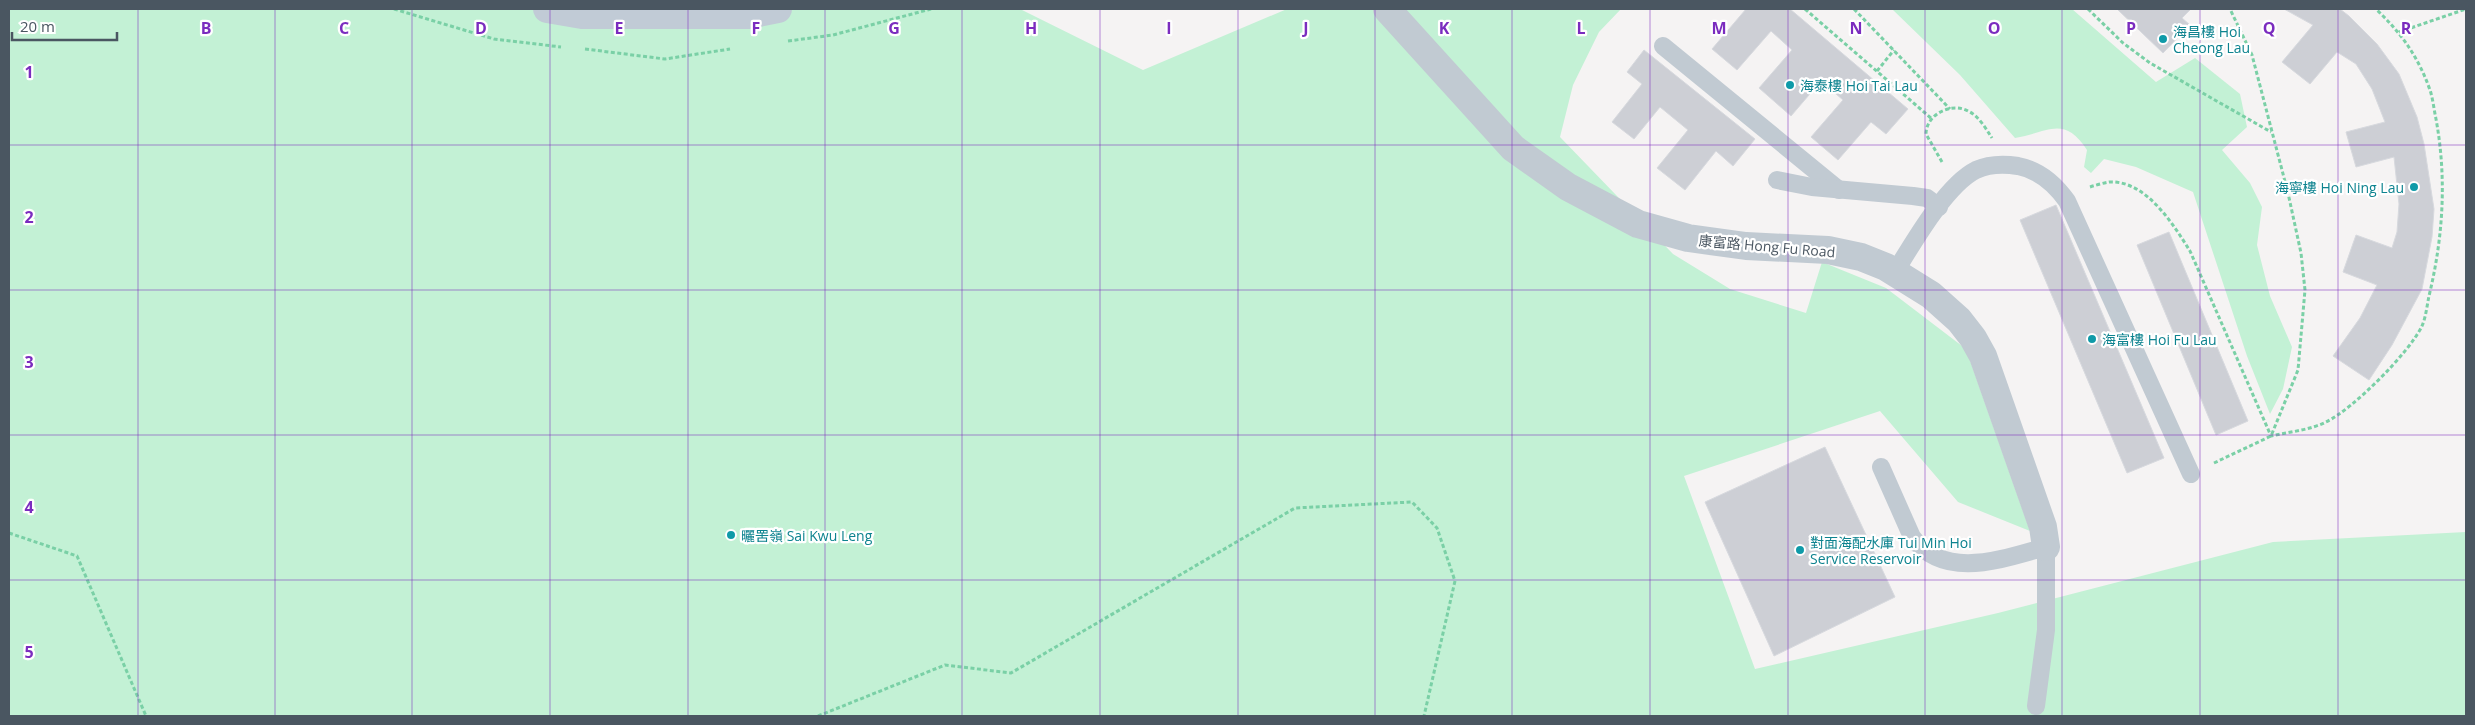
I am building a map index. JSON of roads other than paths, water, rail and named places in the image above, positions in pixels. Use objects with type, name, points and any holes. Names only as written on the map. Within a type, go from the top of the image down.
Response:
[{"type":"street","points":[[546,9],[582,16],[750,16],[778,9]]},
{"type":"street","name":"康富路 Hong Fu Road","points":[[1386,9],[1513,148],[1568,187],[1638,224],[1688,238],[1746,246],[1828,250],[1861,257],[1895,272],[1931,295],[1959,320],[1973,338],[1983,356],[2040,518],[2046,547]]},
{"type":"lane","points":[[1663,46],[1839,190]]},
{"type":"lane","points":[[1895,272],[1939,207],[1970,174],[1988,166],[2005,165],[2025,168],[2040,173],[2055,186],[2067,201],[2191,474]]},
{"type":"lane","points":[[1777,180],[1839,190],[1927,198],[1939,207]]},
{"type":"lane","points":[[1881,467],[1912,536],[1918,545],[1936,558],[1958,564],[1977,563],[2046,547]]},
{"type":"lane","name":"康富路 Hong Fu Road","points":[[2036,706],[2046,630],[2046,547]]},
{"type":"place","name":"海昌樓 Hoi Cheong Lau","points":[[2163,39]]},
{"type":"place","name":"海泰樓 Hoi Tai Lau","points":[[1790,85]]},
{"type":"place","name":"海寧樓 Hoi Ning Lau","points":[[2414,187]]},
{"type":"place","name":"海富樓 Hoi Fu Lau","points":[[2092,339]]},
{"type":"place","name":"曬罟嶺 Sai Kwu Leng","points":[[731,535]]},
{"type":"place","name":"對面海配水庫 Tui Min Hoi Service Reservoir","points":[[1800,550]]}]
